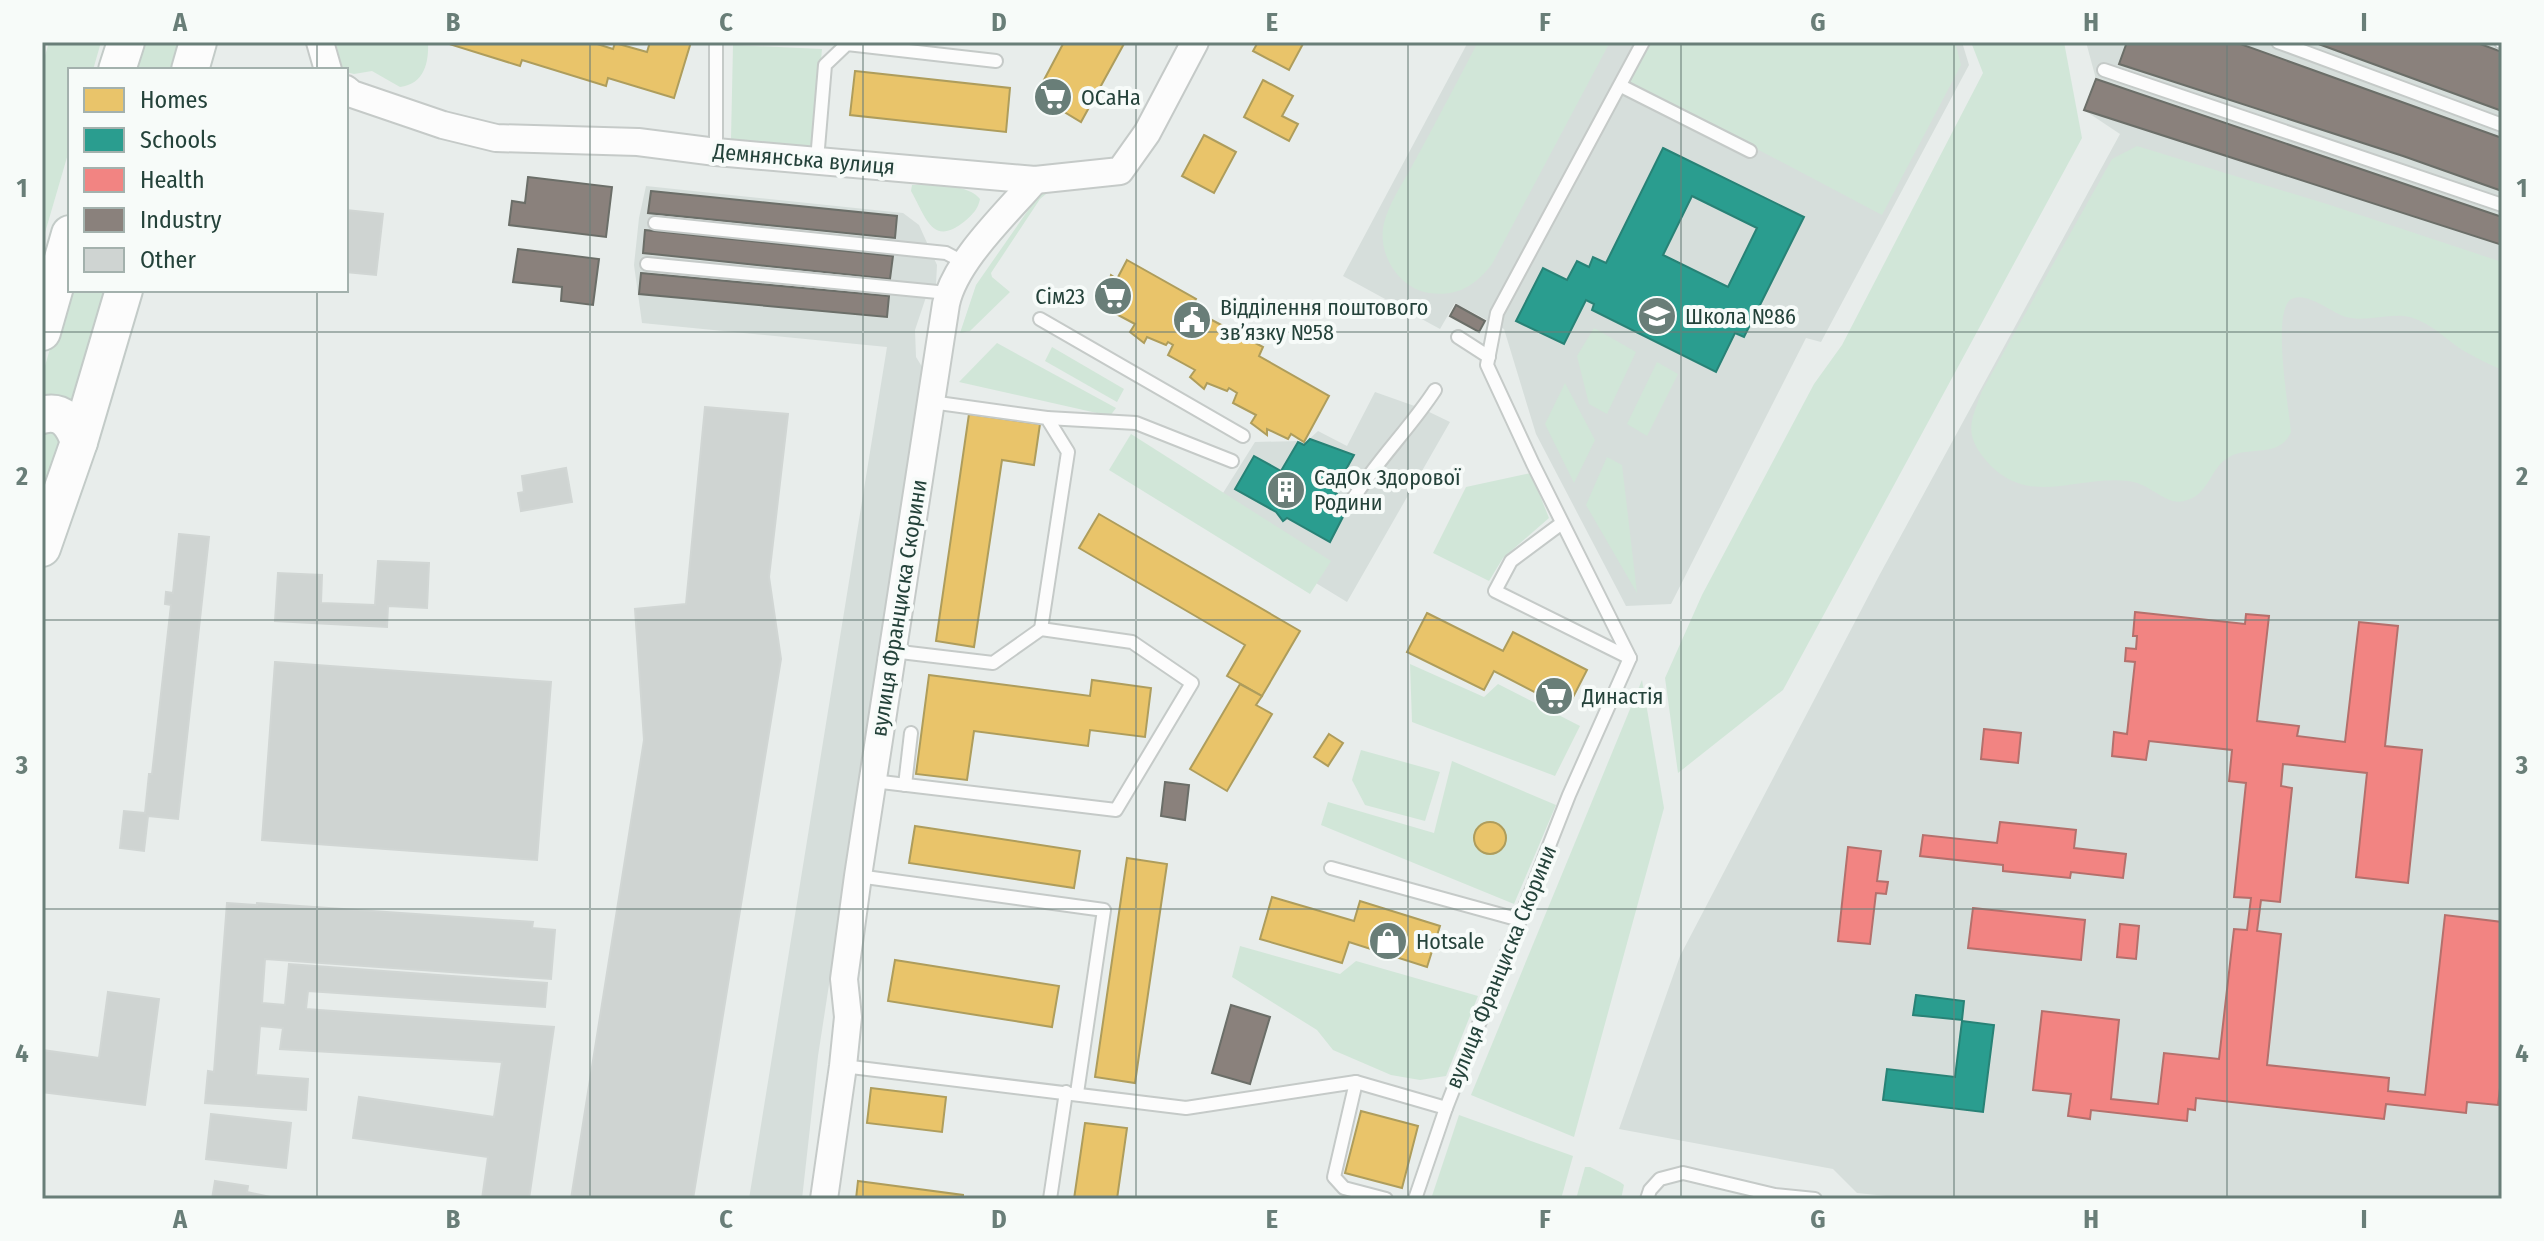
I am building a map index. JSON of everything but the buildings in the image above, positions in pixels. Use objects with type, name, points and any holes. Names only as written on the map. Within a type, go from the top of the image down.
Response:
[{"type":"main road","points":[[118,68],[126,42]]},
{"type":"main road","points":[[191,68],[198,42]]},
{"type":"main road","points":[[42,332],[68,241]]},
{"type":"main road","points":[[42,548],[79,442],[123,292]]},
{"type":"main road","points":[[42,415],[53,413],[63,416],[72,424],[79,442]]},
{"type":"street","points":[[320,42],[327,68]]},
{"type":"street","name":"Демнянська вулиця","points":[[348,91],[443,125],[496,138],[638,142],[716,152],[1035,180],[1120,171],[1147,133],[1195,42]]},
{"type":"street","name":"вулиця Франциска Скорини","points":[[824,1199],[843,1066],[848,1017],[844,979],[858,876],[948,293],[965,263],[1035,180]]},
{"type":"lane","points":[[716,42],[716,152]]},
{"type":"lane","points":[[1630,658],[1487,365],[1497,313],[1643,42]]},
{"type":"lane","points":[[2278,42],[2502,125]]},
{"type":"lane","points":[[817,160],[825,65],[847,44],[996,61]]},
{"type":"lane","points":[[2104,70],[2502,205]]},
{"type":"lane","points":[[1621,86],[1750,151]]},
{"type":"lane","points":[[655,223],[946,253],[965,263]]},
{"type":"lane","points":[[647,264],[948,293]]},
{"type":"lane","points":[[1040,319],[1243,436]]},
{"type":"lane","points":[[1458,337],[1489,357]]},
{"type":"lane","points":[[1350,504],[1365,478],[1423,409],[1435,390]]},
{"type":"lane","points":[[931,402],[1047,418],[1136,423],[1232,461]]},
{"type":"lane","points":[[1041,629],[1068,452],[1047,418]]},
{"type":"lane","points":[[1562,523],[1511,561],[1495,591],[1630,658]]},
{"type":"lane","points":[[873,781],[1116,810],[1192,683],[1132,642],[1041,629],[993,663],[892,651]]},
{"type":"lane","name":"вулиця Франциска Скорини","points":[[843,1066],[1186,1108],[1356,1082],[1446,1108],[1569,795],[1630,658]]},
{"type":"lane","points":[[905,785],[911,733]]},
{"type":"lane","points":[[1331,868],[1520,920]]},
{"type":"lane","points":[[858,876],[1104,910],[1050,1199]]},
{"type":"lane","points":[[1356,1082],[1334,1177],[1344,1188],[1386,1199]]},
{"type":"lane","points":[[1415,1199],[1446,1108]]},
{"type":"lane","points":[[1647,1199],[1660,1179],[1683,1173],[1774,1197],[1815,1199]]},
{"type":"shaded area","name":"Школа №86","points":[[1468,42],[1962,42],[1969,65],[1821,342],[1806,338],[1671,604],[1626,606],[1536,434],[1504,329],[1455,303],[1440,329],[1343,276]]},
{"type":"shaded area","points":[[2086,42],[2502,42],[2502,1199],[1916,1199],[1857,1193],[1833,1169],[1619,1129],[1680,956],[1880,574],[2120,134],[2084,110],[2096,79]]},
{"type":"shaded area","points":[[646,186],[903,213],[919,225],[937,265],[936,284],[926,297],[915,330],[916,357],[924,370],[818,1056],[802,1199],[749,1199],[887,347],[642,323],[634,265]]},
{"type":"shaded area","points":[[1375,392],[1450,422],[1347,602],[1208,517],[1255,442],[1305,443],[1318,431],[1347,446]]},
{"type":"green space","points":[[49,42],[101,42],[94,68],[68,68],[68,154],[42,243],[42,66]]},
{"type":"green space","points":[[140,42],[178,42],[171,68],[133,68]]},
{"type":"green space","points":[[336,42],[428,42],[426,65],[420,77],[400,87],[372,71],[348,72],[348,68],[340,64]]},
{"type":"green space","points":[[1478,42],[1610,42],[1492,264],[1465,288],[1448,293],[1429,293],[1409,285],[1394,270],[1385,250],[1383,229],[1394,197]]},
{"type":"green space","points":[[1650,42],[1955,42],[1961,65],[1882,215],[1630,82]]},
{"type":"green space","points":[[1971,42],[2064,42],[2082,138],[1783,690],[1678,773],[1665,678],[1702,595],[1814,384],[1842,345],[1983,73]]},
{"type":"green space","points":[[733,45],[822,49],[813,146],[731,139]]},
{"type":"green space","points":[[2137,146],[2502,262],[2502,370],[2464,351],[2413,318],[2346,317],[2311,299],[2296,297],[2285,309],[2282,324],[2291,432],[2279,446],[2243,452],[2226,459],[2198,494],[2177,502],[2128,481],[2034,487],[2000,474],[1984,458],[1973,440],[1971,425],[1982,391],[2112,159]]},
{"type":"green space","points":[[912,185],[959,188],[980,199],[975,211],[954,229],[937,230],[921,210],[911,191]]},
{"type":"green space","points":[[1052,189],[1040,199],[991,273],[1010,292],[970,331],[960,333],[976,285],[1040,193]]},
{"type":"green space","points":[[68,288],[68,292],[104,292],[71,408],[42,402],[42,376]]},
{"type":"green space","points":[[1594,328],[1636,352],[1607,414],[1589,404],[1577,356]]},
{"type":"green space","points":[[997,343],[1116,408],[1110,416],[959,382]]},
{"type":"green space","points":[[1052,347],[1124,389],[1117,402],[1045,361]]},
{"type":"green space","points":[[1657,362],[1678,374],[1647,436],[1627,424]]},
{"type":"green space","points":[[1565,383],[1595,440],[1574,483],[1545,424]]},
{"type":"green space","points":[[46,426],[62,437],[42,499],[42,427]]},
{"type":"green space","points":[[1131,434],[1331,561],[1310,594],[1109,470]]},
{"type":"green space","points":[[1607,457],[1622,465],[1637,593],[1586,505]]},
{"type":"green space","points":[[1531,473],[1549,518],[1503,558],[1489,581],[1433,553],[1466,487]]},
{"type":"green space","points":[[1410,664],[1484,697],[1498,684],[1580,726],[1555,776],[1412,722]]},
{"type":"green space","points":[[1642,680],[1664,808],[1574,1137],[1471,1095]]},
{"type":"green space","points":[[1361,750],[1440,772],[1425,821],[1365,805],[1352,780]]},
{"type":"green space","points":[[1452,761],[1556,805],[1514,904],[1321,825],[1328,802],[1434,833]]},
{"type":"green space","points":[[1240,946],[1340,974],[1356,961],[1478,996],[1446,1076],[1420,1080],[1391,1075],[1333,1050],[1317,1030],[1232,977]]},
{"type":"green space","points":[[1459,1115],[1573,1156],[1561,1199],[1431,1199]]},
{"type":"green space","points":[[1585,1167],[1624,1185],[1621,1199],[1576,1199]]},
{"type":"place","name":"ОСаНа","points":[[1053,97]]},
{"type":"place","name":"Сім23","points":[[1113,296]]},
{"type":"place","name":"Школа №86","points":[[1657,316]]},
{"type":"place","name":"Відділення поштового зв’язку №58","points":[[1192,320]]},
{"type":"place","name":"СадОк Здорової Родини","points":[[1286,490]]},
{"type":"place","name":"Династія","points":[[1554,696]]},
{"type":"place","name":"Hotsale","points":[[1388,941]]}]
